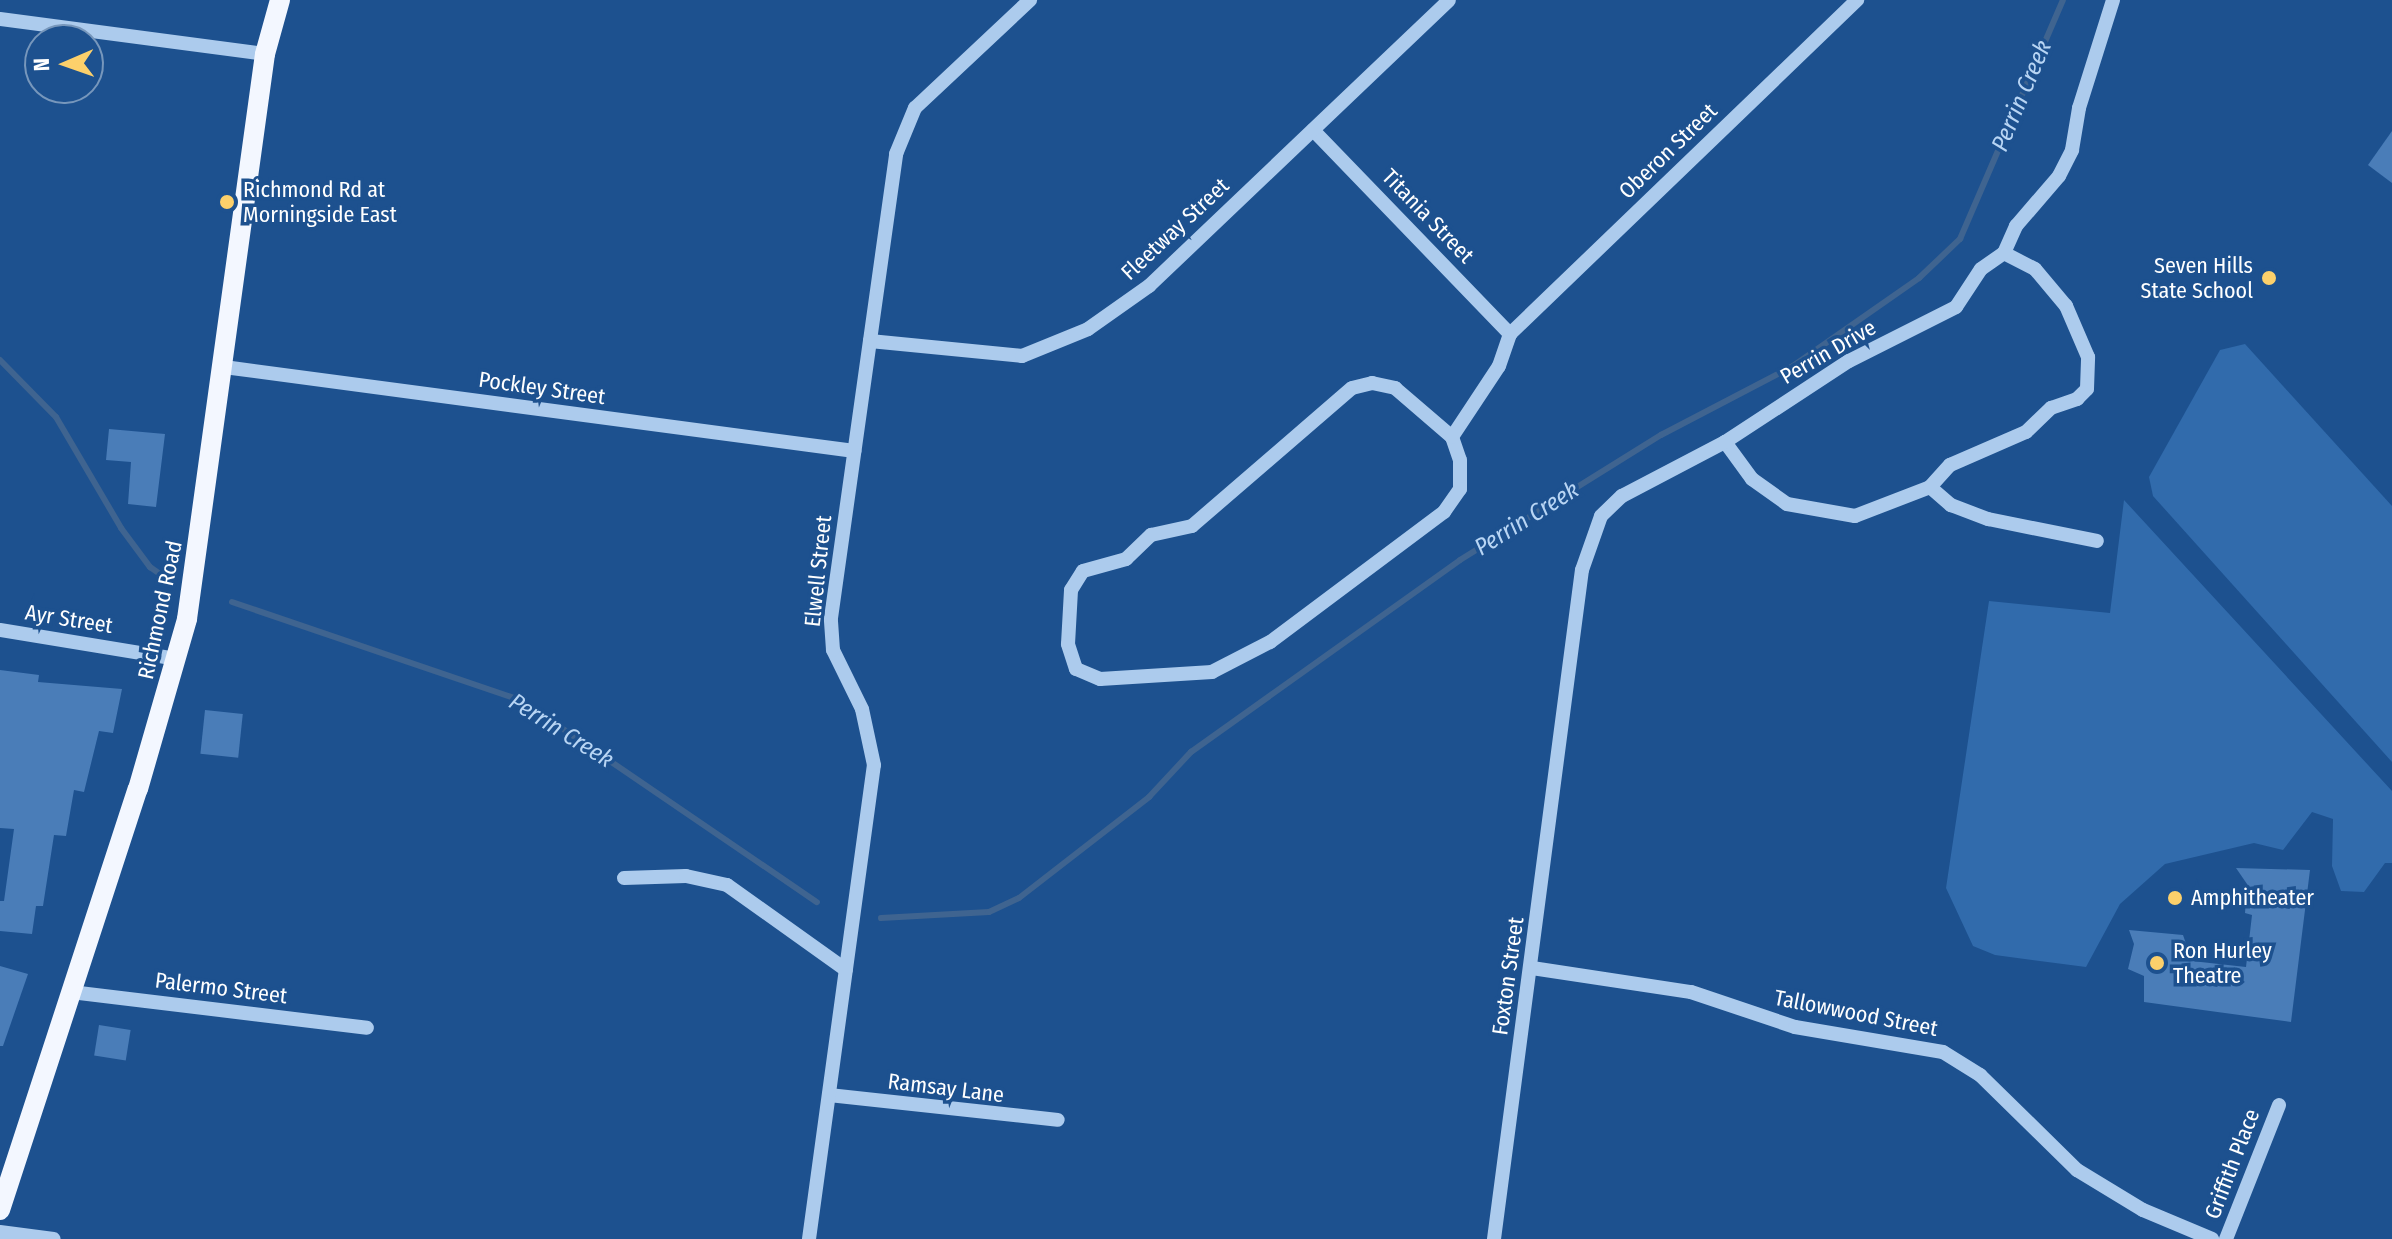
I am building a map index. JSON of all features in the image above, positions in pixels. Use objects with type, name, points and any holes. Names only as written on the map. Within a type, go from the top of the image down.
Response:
[{"type":"main road","name":"Richmond Road","points":[[0,1210],[5,1178],[71,992],[178,659],[224,367],[265,54],[280,0]]},
{"type":"street","name":"Elwell Street","points":[[809,1239],[874,765],[871,734],[839,670],[831,618],[903,128],[915,108],[1030,0]]},
{"type":"street","name":"Fleetway Street","points":[[870,341],[1022,356],[1050,348],[1149,286],[1449,0]]},
{"type":"street","name":"Oberon Street","points":[[1510,334],[1857,0]]},
{"type":"street","name":"Perrin Drive","points":[[1564,719],[1582,570],[1601,516],[1622,496],[1725,442],[1849,361],[1938,319],[1956,307],[1981,269],[2004,253],[2016,226],[2059,176],[2072,150],[2079,108],[2113,0]]},
{"type":"street","points":[[0,19],[265,54]]},
{"type":"street","name":"Titania Street","points":[[1313,130],[1510,334]]},
{"type":"street","points":[[1725,442],[1752,479],[1787,504],[1855,516],[1930,487],[1950,465],[2026,432],[2051,408],[2077,399],[2087,389],[2088,357],[2066,306],[2035,269],[2004,253]]},
{"type":"street","points":[[1452,437],[1499,366],[1510,334]]},
{"type":"street","name":"Pockley Street","points":[[224,367],[854,451]]},
{"type":"street","points":[[1372,383],[1395,388],[1452,437],[1460,460],[1460,489],[1444,512],[1270,642],[1212,672],[1100,679],[1076,669],[1068,644],[1071,590],[1083,571],[1126,559],[1151,535],[1192,526],[1352,388],[1372,383]]},
{"type":"street","points":[[1930,487],[1951,505],[1988,519],[2097,541]]},
{"type":"street","name":"Ayr Street","points":[[0,630],[178,659]]},
{"type":"street","name":"Foxton Street","points":[[1494,1239],[1564,719]]},
{"type":"street","points":[[624,878],[686,876],[727,885],[846,970]]},
{"type":"street","name":"Tallowwood Street","points":[[1532,968],[1691,992],[1795,1027],[1943,1052],[1980,1075],[2077,1170],[2143,1210],[2212,1239]]},
{"type":"street","name":"Palermo Street","points":[[71,992],[367,1028]]},
{"type":"street","name":"Ramsay Lane","points":[[829,1095],[1058,1120]]},
{"type":"street","name":"Griffith Place","points":[[2226,1239],[2279,1105]]},
{"type":"street","points":[[0,1232],[54,1239]]},
{"type":"shaded area","points":[[2245,344],[2392,506],[2392,762],[2153,496],[2149,477],[2220,350]]},
{"type":"shaded area","points":[[2124,500],[2392,791],[2392,863],[2385,863],[2364,892],[2341,891],[2332,866],[2333,819],[2312,812],[2283,850],[2254,843],[2165,864],[2120,904],[2086,967],[1995,955],[1973,946],[1946,888],[1989,601],[2110,613]]},
{"type":"building","points":[[2392,131],[2392,183],[2368,165]]},
{"type":"building","points":[[109,429],[165,434],[156,507],[128,504],[131,462],[106,460]]},
{"type":"building","points":[[0,670],[39,675],[38,682],[122,689],[113,733],[99,731],[84,792],[74,790],[66,836],[54,835],[43,906],[36,906],[32,934],[0,931],[0,901],[4,901],[14,829],[0,828]]},
{"type":"building","points":[[205,710],[243,714],[238,758],[200,754]]},
{"type":"building","points":[[2236,868],[2310,870],[2291,1022],[2144,1002],[2144,976],[2128,969],[2134,944],[2129,930],[2183,935],[2192,961],[2246,967],[2252,915],[2245,913],[2247,884]]},
{"type":"building","points":[[0,966],[28,974],[3,1046],[0,1046]]},
{"type":"building","points":[[99,1025],[131,1030],[126,1061],[94,1056]]},
{"type":"waterway","name":"Perrin Creek","points":[[881,918],[989,912],[1019,898],[1149,797],[1191,752],[1460,560],[1661,435],[1793,366],[1919,278],[1960,239],[2063,0]]},
{"type":"waterway","name":"Perrin Creek","points":[[0,360],[56,417],[121,528],[150,567],[166,578]]},
{"type":"waterway","name":"Perrin Creek","points":[[232,602],[522,701],[817,902]]},
{"type":"place","name":"Richmond Rd at Morningside East","points":[[227,202]]},
{"type":"place","name":"Seven Hills State School","points":[[2269,278]]},
{"type":"place","name":"Amphitheater","points":[[2175,898]]},
{"type":"place","name":"Ron Hurley Theatre","points":[[2157,963]]}]
